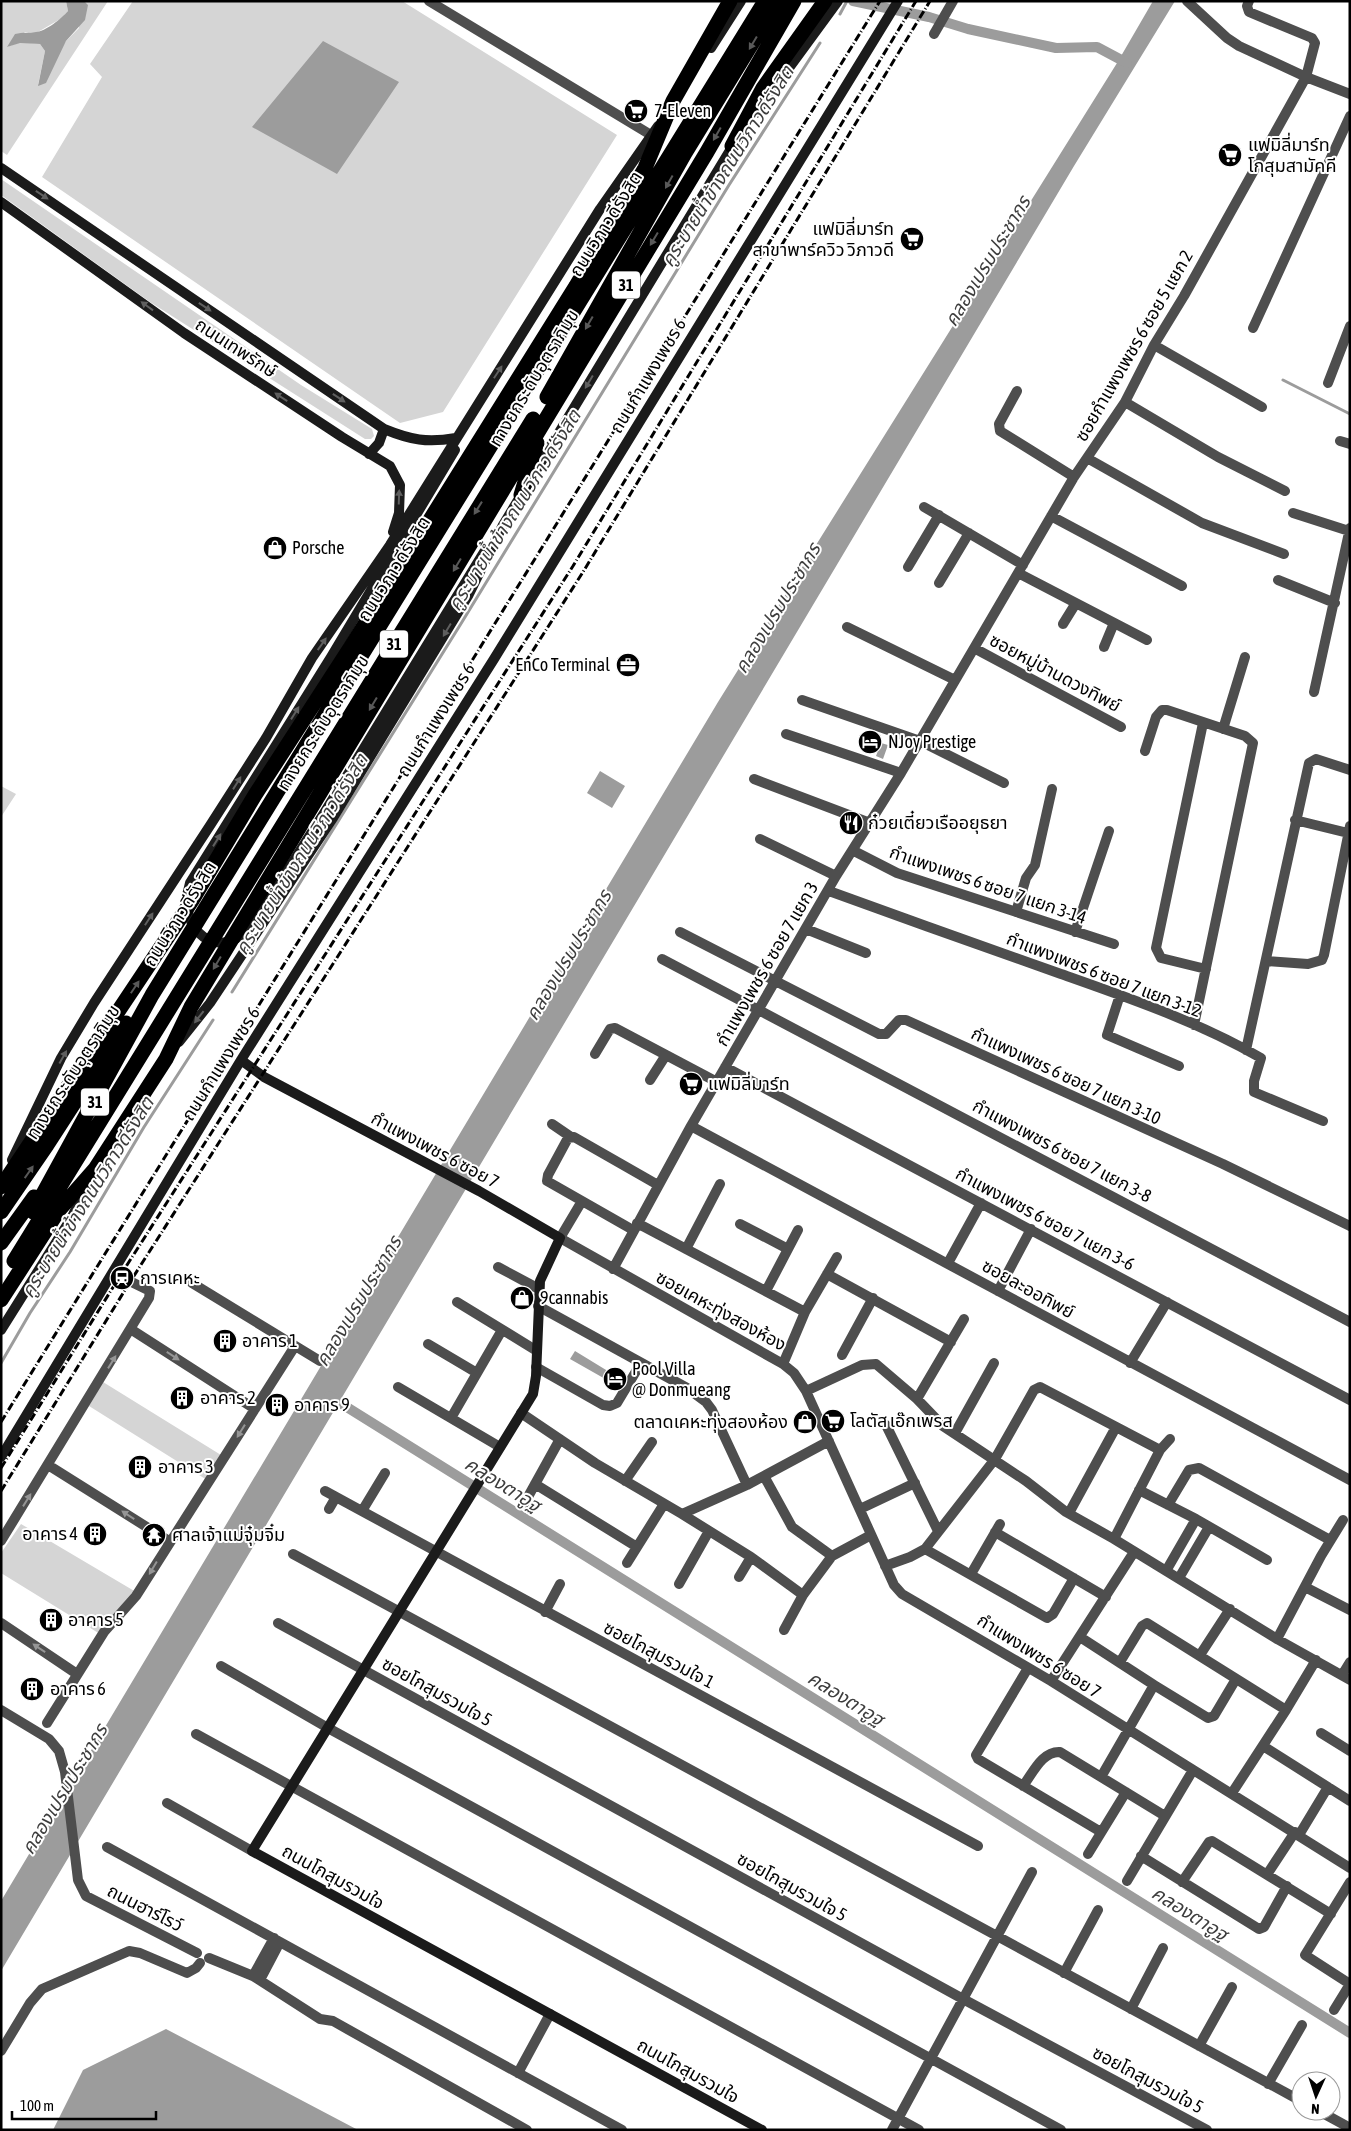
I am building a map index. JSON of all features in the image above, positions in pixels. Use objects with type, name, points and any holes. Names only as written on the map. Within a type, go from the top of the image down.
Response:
[{"type":"highway","points":[[1,1188],[194,899],[256,795],[576,286],[645,168],[674,101],[730,1]]},
{"type":"highway","name":"ทางยกระดับอุตราภิมุข","points":[[1,1243],[62,1158],[181,957],[530,394],[760,1]]},
{"type":"highway","name":"ถนนวิภาวดีรังสิต","points":[[1,1265],[25,1226],[152,996],[765,1]]},
{"type":"highway","name":"ทางยกระดับอุตราภิมุข","points":[[1,1282],[546,398],[685,153],[778,1]]},
{"type":"highway","name":"31","points":[[1,1300],[59,1210],[95,1169],[166,1059],[191,1007],[707,152],[794,1]]},
{"type":"highway","points":[[685,153],[804,1]]},
{"type":"highway","points":[[732,146],[763,88],[830,4]]},
{"type":"highway","points":[[521,495],[546,418]]},
{"type":"highway","points":[[264,815],[304,720]]},
{"type":"highway","name":"ทางยกระดับอุตราภิมุข","points":[[1,1212],[129,1018],[181,957]]},
{"type":"main road","name":"ถนนวิภาวดีรังสิต","points":[[1,1178],[12,1160],[62,1058],[94,1003],[266,738],[312,658],[390,545],[600,209],[741,1]]},
{"type":"main road","name":"ถนนกำแพงเพชร 6","points":[[1,1457],[241,1060],[580,520],[898,1]]},
{"type":"main road","name":"31","points":[[166,1059],[210,1003],[333,818],[468,596],[503,525],[732,146]]},
{"type":"main road","name":"ถนนเทพรักษ์","points":[[1,168],[384,429],[408,439],[435,442],[456,438]]},
{"type":"main road","name":"ถนนเทพรักษ์","points":[[1,202],[184,333],[390,466],[400,485],[399,513],[390,545]]},
{"type":"main road","points":[[471,413],[445,470],[190,883],[186,896],[187,914],[194,929],[206,938],[227,942],[234,941],[244,935],[316,826],[477,562],[503,525]]},
{"type":"main road","points":[[369,454],[379,443],[384,429]]},
{"type":"main road","name":"กำแพงเพชร 6 ซอย 7","points":[[241,1060],[264,1077],[474,1188],[560,1238]]},
{"type":"main road","name":"31","points":[[1,1330],[72,1217],[95,1169]]},
{"type":"main road","name":"ถนนโกสุมรวมใจ","points":[[560,1238],[542,1275],[539,1289],[537,1351],[533,1394],[252,1851],[762,2130]]},
{"type":"street","points":[[429,1],[651,135]]},
{"type":"street","points":[[1187,1],[1227,38],[1239,46],[1306,77],[1350,94]]},
{"type":"street","name":"ซอยกำแพงเพชร 6 ซอย 5 แยก 2","points":[[955,680],[1074,477],[1125,402],[1154,345],[1184,296],[1306,77],[1315,43],[1312,38],[1249,12],[1247,6],[1249,1]]},
{"type":"street","points":[[934,34],[952,4]]},
{"type":"street","points":[[1253,328],[1350,116]]},
{"type":"street","points":[[1328,383],[1350,326]]},
{"type":"street","points":[[1154,345],[1262,407]]},
{"type":"street","points":[[1017,392],[999,424],[1000,431],[1074,477]]},
{"type":"street","points":[[1125,402],[1218,458],[1285,491]]},
{"type":"street","points":[[1087,458],[1202,523],[1284,554]]},
{"type":"street","points":[[924,507],[969,533],[1020,569],[1076,603],[1147,640]]},
{"type":"street","points":[[1293,513],[1349,529],[1335,603],[1314,692]]},
{"type":"street","points":[[908,567],[939,515]]},
{"type":"street","points":[[1051,516],[1182,586]]},
{"type":"street","points":[[940,583],[969,533]]},
{"type":"street","points":[[1278,580],[1335,603]]},
{"type":"street","points":[[1062,624],[1076,603]]},
{"type":"street","points":[[1104,647],[1114,623]]},
{"type":"street","points":[[847,627],[955,680]]},
{"type":"street","name":"ซอยหมู่บ้านดวงทิพย์","points":[[974,648],[1121,726]]},
{"type":"street","points":[[1223,729],[1245,656]]},
{"type":"street","name":"กำแพงเพชร 6 ซอย 7 แยก 3","points":[[613,1269],[725,1067],[836,876],[854,851],[955,680]]},
{"type":"street","points":[[802,700],[920,740],[1004,783]]},
{"type":"street","points":[[1145,751],[1156,717],[1162,710],[1167,710],[1252,740],[1253,747],[1194,1025]]},
{"type":"street","points":[[1203,723],[1156,948],[1161,958],[1206,969]]},
{"type":"street","points":[[786,734],[901,773]]},
{"type":"street","points":[[1246,1050],[1307,768],[1310,761],[1316,760],[1350,770]]},
{"type":"street","points":[[754,779],[870,823]]},
{"type":"street","points":[[1016,912],[1026,878],[1035,866],[1052,789]]},
{"type":"street","points":[[1266,960],[1308,964],[1322,960],[1346,871],[1349,829],[1295,820]]},
{"type":"street","points":[[1075,932],[1109,831]]},
{"type":"street","points":[[760,839],[836,876]]},
{"type":"street","name":"กำแพงเพชร 6 ซอย 7 แยก 3-14","points":[[854,851],[897,874],[1114,944]]},
{"type":"street","name":"กำแพงเพชร 6 ซอย 7 แยก 3-12","points":[[829,891],[1120,995],[1194,1025],[1261,1058],[1254,1092],[1324,1121]]},
{"type":"street","points":[[806,929],[866,953]]},
{"type":"street","points":[[680,932],[775,981]]},
{"type":"street","name":"กำแพงเพชร 6 ซอย 7 แยก 3-8","points":[[662,959],[1350,1322]]},
{"type":"street","name":"กำแพงเพชร 6 ซอย 7 แยก 3-10","points":[[775,981],[883,1035],[898,1020],[906,1020],[1223,1164],[1350,1226]]},
{"type":"street","points":[[1120,995],[1107,1035],[1179,1066]]},
{"type":"street","points":[[594,1054],[610,1029],[615,1028],[717,1082]]},
{"type":"street","points":[[650,1080],[666,1055]]},
{"type":"street","name":"กำแพงเพชร 6 ซอย 7 แยก 3-6","points":[[725,1067],[1350,1400]]},
{"type":"street","points":[[552,1124],[571,1137],[658,1185]]},
{"type":"street","name":"ซอยละออทิพย์","points":[[691,1126],[1350,1480]]},
{"type":"street","points":[[571,1137],[568,1138],[548,1175],[547,1181],[582,1201],[686,1250],[805,1312]]},
{"type":"street","points":[[686,1250],[720,1184]]},
{"type":"street","points":[[560,1238],[582,1201]]},
{"type":"street","points":[[948,1263],[981,1202]]},
{"type":"street","points":[[740,1224],[788,1249]]},
{"type":"street","points":[[998,1291],[1031,1229]]},
{"type":"street","points":[[766,1291],[798,1230]]},
{"type":"street","name":"กำแพงเพชร 6 ซอย 7","points":[[560,1238],[613,1269]]},
{"type":"street","points":[[783,1364],[805,1312],[837,1257]]},
{"type":"street","points":[[498,1267],[539,1289]]},
{"type":"street","name":"ซอยเคหะทุ่งสองห้อง","points":[[613,1269],[783,1364],[794,1373],[806,1391]]},
{"type":"street","points":[[1,1541],[145,1308],[150,1290],[113,1272]]},
{"type":"street","points":[[827,1274],[951,1342]]},
{"type":"street","points":[[192,1283],[320,1361]]},
{"type":"street","points":[[842,1355],[873,1298]]},
{"type":"street","points":[[457,1302],[537,1351]]},
{"type":"street","points":[[1130,1363],[1167,1302]]},
{"type":"street","points":[[538,1306],[687,1388],[706,1402],[712,1410],[747,1485]]},
{"type":"street","points":[[917,1399],[964,1318]]},
{"type":"street","points":[[132,1330],[255,1409]]},
{"type":"street","points":[[451,1418],[502,1330]]},
{"type":"street","points":[[428,1344],[477,1373]]},
{"type":"street","points":[[47,1723],[110,1624],[136,1596],[169,1541],[205,1489],[295,1346]]},
{"type":"street","points":[[536,1367],[603,1405],[610,1406],[617,1403],[641,1362]]},
{"type":"street","points":[[955,1433],[994,1363]]},
{"type":"street","points":[[806,1391],[862,1365],[876,1364],[917,1399],[936,1419],[1068,1513],[1166,1570],[1277,1639],[1346,1678],[1350,1662]]},
{"type":"street","points":[[885,1566],[925,1549],[995,1460],[1037,1387],[1160,1450]]},
{"type":"street","points":[[398,1388],[500,1447]]},
{"type":"street","name":"กำแพงเพชร 6 ซอย 7","points":[[806,1391],[885,1566],[894,1585],[902,1594],[973,1634],[1297,1833],[1350,1868]]},
{"type":"street","points":[[521,1413],[625,1481],[750,1557],[803,1594]]},
{"type":"street","points":[[886,1425],[938,1531]]},
{"type":"street","points":[[1068,1513],[1116,1427]]},
{"type":"street","points":[[524,1504],[560,1439]]},
{"type":"street","points":[[1114,1539],[1160,1450],[1170,1439]]},
{"type":"street","points":[[682,1514],[747,1485],[829,1441]]},
{"type":"street","points":[[625,1481],[652,1442]]},
{"type":"street","points":[[48,1466],[169,1541]]},
{"type":"street","points":[[1168,1505],[1189,1470],[1199,1468],[1330,1540]]},
{"type":"street","points":[[362,1511],[385,1473]]},
{"type":"street","points":[[764,1476],[792,1527],[832,1556]]},
{"type":"street","points":[[860,1509],[915,1483]]},
{"type":"street","points":[[535,1484],[637,1547]]},
{"type":"street","points":[[1139,1490],[1196,1519],[1267,1560]]},
{"type":"street","name":"ซอยโกสุมรวมใจ 1","points":[[325,1491],[978,1846]]},
{"type":"street","points":[[328,1509],[336,1497]]},
{"type":"street","points":[[627,1563],[664,1504]]},
{"type":"street","points":[[1166,1570],[1196,1519]]},
{"type":"street","points":[[1277,1639],[1330,1540],[1343,1520]]},
{"type":"street","points":[[1179,1578],[1209,1527]]},
{"type":"street","points":[[971,1574],[997,1528],[1106,1597]]},
{"type":"street","points":[[679,1584],[709,1531]]},
{"type":"street","points":[[784,1630],[803,1594],[832,1556],[871,1535]]},
{"type":"street","points":[[925,1549],[1047,1618],[1053,1614],[1074,1578]]},
{"type":"street","points":[[1051,1682],[1134,1552]]},
{"type":"street","points":[[293,1554],[398,1613],[1291,2096]]},
{"type":"street","points":[[739,1577],[750,1557]]},
{"type":"street","points":[[545,1612],[560,1584]]},
{"type":"street","points":[[1305,1587],[1350,1610]]},
{"type":"street","points":[[1200,1655],[1230,1609]]},
{"type":"street","points":[[1,1623],[77,1674]]},
{"type":"street","name":"ซอยโกสุมรวมใจ 5","points":[[278,1623],[963,1999],[1207,2130]]},
{"type":"street","points":[[1120,1662],[1142,1626],[1148,1623],[1286,1710]]},
{"type":"street","points":[[1080,1637],[1208,1718],[1214,1716],[1236,1679]]},
{"type":"street","points":[[1232,1793],[1316,1660]]},
{"type":"street","points":[[221,1666],[328,1728],[1061,2130]]},
{"type":"street","points":[[1028,1668],[976,1755],[978,1759],[1101,1832]]},
{"type":"street","points":[[1101,1777],[1154,1685]]},
{"type":"street","name":"ถนนฮาร์โรว์","points":[[1,1710],[49,1738],[59,1752],[65,1772],[78,1880],[86,1896],[202,1958],[256,1978],[320,2019],[333,2021],[527,2130]]},
{"type":"street","points":[[1321,1733],[1350,1751]]},
{"type":"street","points":[[196,1734],[919,2130]]},
{"type":"street","points":[[1262,1746],[1350,1801]]},
{"type":"street","points":[[1023,1786],[1045,1756],[1052,1752],[1060,1752],[1165,1816]]},
{"type":"street","points":[[1127,1881],[1193,1770]]},
{"type":"street","points":[[1268,1873],[1328,1787]]},
{"type":"street","points":[[1088,1854],[1126,1792]]},
{"type":"street","points":[[167,1803],[252,1851]]},
{"type":"street","points":[[1182,1882],[1209,1842],[1212,1841],[1268,1873],[1331,1914]]},
{"type":"street","points":[[107,1846],[622,2130]]},
{"type":"street","points":[[1141,1856],[1262,1929],[1287,1886]]},
{"type":"street","points":[[892,2130],[1032,1872]]},
{"type":"street","points":[[1334,2010],[1350,1984],[1305,1955],[1350,1882]]},
{"type":"street","points":[[1064,1973],[1098,1910]]},
{"type":"street","points":[[256,1978],[277,1940]]},
{"type":"street","points":[[1131,2009],[1163,1948]]},
{"type":"street","points":[[1,2051],[30,2003],[42,1989],[129,1951],[140,1953],[187,1973],[196,1968],[202,1958]]},
{"type":"street","points":[[1199,2046],[1232,1987]]},
{"type":"street","points":[[518,2073],[550,2014]]},
{"type":"street","points":[[1268,2084],[1302,2025]]},
{"type":"street","points":[[1337,2121],[1350,2128]]},
{"type":"shaded area","points":[[1,1],[66,1],[68,11],[62,18],[38,32],[25,32],[7,47],[20,42],[40,44],[45,51],[38,85],[66,41],[79,28],[75,2],[71,1],[108,1],[7,155],[1,151]]},
{"type":"shaded area","points":[[133,1],[402,1],[617,135],[443,412],[400,423],[42,177],[102,77],[90,64]]},
{"type":"shaded area","points":[[1,179],[301,385],[372,429],[374,436],[371,439],[365,439],[150,302],[1,195]]},
{"type":"shaded area","points":[[1,786],[16,794],[1,817]]},
{"type":"shaded area","points":[[103,1382],[221,1455],[207,1480],[89,1406]]},
{"type":"shaded area","points":[[21,1524],[136,1592],[100,1634],[1,1573],[1,1553]]},
{"type":"water","points":[[66,1],[85,2],[88,5],[85,20],[66,41],[46,83],[38,86],[45,51],[40,44],[20,43],[7,47],[15,34],[40,31],[57,21],[68,11]]},
{"type":"water","name":"คลองเปรมประชากร","points":[[1153,1],[1175,1],[1074,166],[1,1971],[1,1901],[718,702],[1117,63]]},
{"type":"water","points":[[323,41],[399,82],[337,174],[252,127]]},
{"type":"water","points":[[881,743],[888,745],[883,759],[876,756]]},
{"type":"water","points":[[600,771],[625,786],[612,808],[587,793]]},
{"type":"water","points":[[575,1351],[611,1373],[607,1380],[570,1359]]},
{"type":"water","points":[[166,2029],[358,2130],[53,2130],[83,2070]]},
{"type":"waterway","name":"คูระบายน้ำข้างถนนวิภาวดีรังสิต","points":[[840,14],[847,1]]},
{"type":"waterway","points":[[853,1],[929,17],[968,29],[1056,48],[1097,47],[1127,63]]},
{"type":"waterway","name":"คูระบายน้ำข้างถนนวิภาวดีรังสิต","points":[[232,992],[462,622],[729,185],[820,43]]},
{"type":"waterway","points":[[1283,380],[1350,414]]},
{"type":"waterway","name":"คูระบายน้ำข้างถนนวิภาวดีรังสิต","points":[[1,1363],[144,1127],[213,1020]]},
{"type":"waterway","name":"คลองตาอูฐ","points":[[329,1396],[1350,2033]]},
{"type":"railway","points":[[1,1422],[880,1]]},
{"type":"railway","points":[[1,1468],[120,1276],[573,566],[916,1]]},
{"type":"railway","points":[[1,1491],[130,1282],[583,572],[930,1]]},
{"type":"place","name":"7-Eleven","points":[[636,111]]},
{"type":"place","name":"แฟมิลี่มาร์ท โกสุมสามัคคี","points":[[1230,155]]},
{"type":"place","name":"แฟมิลี่มาร์ท สาขาพาร์ควิว วิภาวดี","points":[[912,239]]},
{"type":"place","name":"Porsche","points":[[275,548]]},
{"type":"place","name":"EnCo Terminal","points":[[628,665]]},
{"type":"place","name":"NJoy Prestige","points":[[870,742]]},
{"type":"place","name":"ก๋วยเตี๋ยวเรืออยุธยา","points":[[851,823]]},
{"type":"place","name":"แฟมิลี่มาร์ท","points":[[691,1084]]},
{"type":"place","name":"การเคหะ","points":[[122,1278]]},
{"type":"place","name":"9cannabis","points":[[522,1298]]},
{"type":"place","name":"อาคาร 1","points":[[225,1341]]},
{"type":"place","name":"Pool Villa @ Donmueang","points":[[615,1379]]},
{"type":"place","name":"อาคาร 2","points":[[182,1398]]},
{"type":"place","name":"อาคาร 9","points":[[277,1405]]},
{"type":"place","name":"โลตัส เอ๊กเพรส","points":[[833,1421]]},
{"type":"place","name":"ตลาดเคหะทุ่งสองห้อง","points":[[805,1422]]},
{"type":"place","name":"อาคาร 3","points":[[140,1467]]},
{"type":"place","name":"อาคาร 4","points":[[95,1534]]},
{"type":"place","name":"ศาลเจ้าแม่จุ๋มจิ๋ม","points":[[154,1535]]},
{"type":"place","name":"อาคาร 5","points":[[51,1620]]},
{"type":"place","name":"อาคาร 6","points":[[32,1689]]}]
